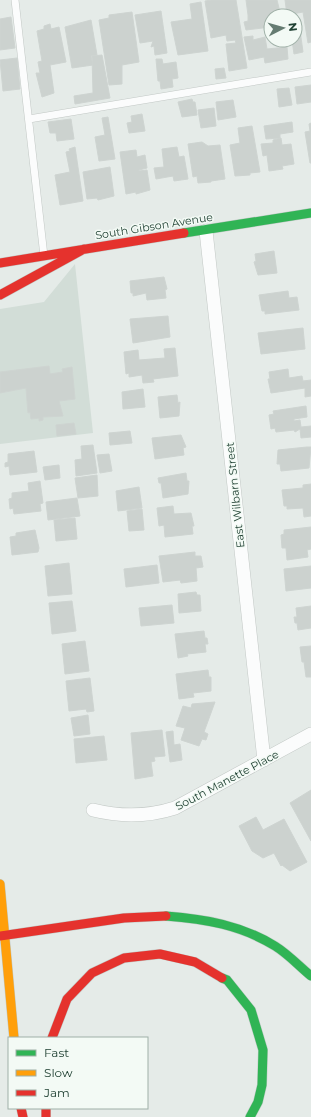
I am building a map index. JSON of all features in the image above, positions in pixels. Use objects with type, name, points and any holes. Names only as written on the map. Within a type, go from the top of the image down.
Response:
[{"type":"main road","name":"South Gibson Avenue","points":[[0,263],[311,213]]},
{"type":"main road","points":[[0,295],[84,249]]},
{"type":"main road","points":[[0,884],[2,936],[14,1037]]},
{"type":"main road","points":[[2,936],[147,915],[197,917],[232,925],[251,932],[272,944],[297,962],[311,976]]},
{"type":"main road","points":[[52,1037],[56,1020],[70,994],[84,980],[99,969],[118,960],[146,954],[177,956],[195,960],[212,968],[239,993],[250,1008],[258,1025],[264,1061],[263,1077],[254,1111],[250,1117]]},
{"type":"street","name":"East Wilbarn Street","points":[[206,231],[264,760]]},
{"type":"street","name":"South Manette Place","points":[[93,810],[111,815],[141,816],[175,808],[311,734]]},
{"type":"lane","points":[[15,0],[44,256]]},
{"type":"lane","points":[[29,120],[311,72]]},
{"type":"shaded area","points":[[75,264],[93,433],[0,444],[0,309],[44,302]]},
{"type":"building","points":[[236,0],[247,68],[229,71],[226,44],[236,43],[235,40],[227,41],[226,35],[211,38],[205,1]]},
{"type":"building","points":[[246,0],[277,0],[279,8],[263,8],[263,28],[246,30],[244,22],[248,21]]},
{"type":"building","points":[[285,0],[311,0],[311,42],[308,43],[303,8],[286,8]]},
{"type":"building","points":[[201,2],[208,51],[178,55],[171,22],[192,19],[190,4]]},
{"type":"building","points":[[161,11],[167,53],[155,55],[154,46],[151,47],[153,41],[140,43],[135,15]]},
{"type":"building","points":[[132,12],[139,62],[122,65],[122,84],[109,85],[99,20],[109,18],[109,15]]},
{"type":"building","points":[[11,17],[15,48],[0,50],[0,19]]},
{"type":"building","points":[[91,20],[97,55],[91,56],[93,65],[72,68],[65,27]]},
{"type":"building","points":[[50,24],[51,29],[59,27],[66,62],[50,65],[54,93],[42,97],[36,73],[40,73],[38,62],[42,61],[37,31],[44,29],[44,26]]},
{"type":"building","points":[[253,36],[253,40],[263,38],[263,48],[287,48],[288,59],[265,63],[264,57],[249,60],[244,37]]},
{"type":"building","points":[[293,48],[302,48],[303,52],[294,54]]},
{"type":"building","points":[[102,55],[110,98],[75,104],[74,96],[93,93],[92,56]]},
{"type":"building","points":[[17,58],[20,89],[3,91],[0,60]]},
{"type":"building","points":[[156,59],[162,59],[163,64],[176,62],[178,78],[172,79],[173,87],[161,89],[160,81],[158,81]]},
{"type":"building","points":[[224,68],[226,78],[216,79],[215,69]]},
{"type":"building","points":[[311,85],[311,102],[297,104],[295,87]]},
{"type":"building","points":[[289,88],[292,105],[279,107],[277,89]]},
{"type":"building","points":[[192,99],[193,102],[195,102],[197,115],[182,117],[178,102]]},
{"type":"building","points":[[233,100],[236,117],[218,120],[216,102]]},
{"type":"building","points":[[214,108],[216,126],[201,128],[198,110]]},
{"type":"building","points":[[142,114],[145,131],[129,133],[127,123],[132,122],[131,116]]},
{"type":"building","points":[[108,117],[115,159],[99,161],[95,137],[105,135],[102,118]]},
{"type":"building","points":[[71,119],[74,139],[57,141],[56,133],[50,133],[48,122]]},
{"type":"building","points":[[292,122],[293,132],[280,134],[280,138],[266,139],[264,126]]},
{"type":"building","points":[[311,123],[310,163],[305,132],[310,131],[309,124]]},
{"type":"building","points":[[252,126],[260,172],[250,173],[250,175],[235,176],[230,145],[240,143],[238,128]]},
{"type":"building","points":[[281,138],[282,145],[291,144],[294,164],[282,166],[283,169],[269,171],[267,155],[263,156],[261,144],[273,143],[273,140]]},
{"type":"building","points":[[202,142],[208,146],[220,145],[225,179],[198,183],[197,176],[193,177],[188,144]]},
{"type":"building","points":[[75,147],[83,201],[60,205],[55,175],[70,172],[66,152]]},
{"type":"building","points":[[177,147],[179,157],[184,156],[188,179],[174,181],[173,176],[156,179],[154,168],[164,167],[162,149]]},
{"type":"building","points":[[136,150],[137,157],[145,155],[147,168],[139,171],[147,170],[150,190],[136,194],[136,192],[126,194],[120,152]]},
{"type":"building","points":[[110,167],[114,196],[98,200],[97,198],[87,199],[83,172]]},
{"type":"building","points":[[274,251],[277,273],[258,275],[254,262],[256,261],[255,254]]},
{"type":"building","points":[[164,277],[167,289],[165,290],[166,298],[147,300],[146,293],[133,296],[133,293],[131,293],[130,281]]},
{"type":"building","points":[[288,291],[289,298],[297,297],[299,310],[265,314],[265,311],[262,311],[259,295]]},
{"type":"building","points":[[168,316],[170,337],[133,343],[130,319]]},
{"type":"building","points":[[303,328],[305,349],[261,354],[258,333]]},
{"type":"building","points":[[175,348],[178,376],[153,379],[154,382],[143,383],[142,375],[129,377],[129,373],[126,374],[124,352],[138,350],[139,360],[165,358],[164,349]]},
{"type":"building","points":[[49,366],[50,374],[63,372],[62,369],[72,367],[75,399],[59,401],[63,416],[43,417],[43,420],[39,421],[39,418],[31,419],[30,412],[28,413],[26,388],[0,393],[0,372]]},
{"type":"building","points":[[288,369],[289,378],[302,376],[303,381],[311,380],[311,396],[305,397],[305,388],[271,393],[268,379],[270,379],[269,372]]},
{"type":"building","points":[[143,389],[145,407],[123,409],[122,392]]},
{"type":"building","points":[[177,395],[178,403],[180,402],[179,416],[160,418],[158,397]]},
{"type":"building","points":[[306,406],[307,417],[294,419],[294,421],[300,420],[301,427],[311,426],[311,437],[301,438],[300,429],[295,432],[294,430],[276,432],[275,428],[271,429],[269,415],[274,414],[273,411]]},
{"type":"building","points":[[74,423],[76,434],[57,436],[56,425]]},
{"type":"building","points":[[130,431],[132,443],[110,445],[109,433]]},
{"type":"building","points":[[181,435],[186,447],[183,448],[184,455],[155,459],[152,438]]},
{"type":"building","points":[[93,445],[97,473],[76,476],[75,460],[82,459],[81,446]]},
{"type":"building","points":[[311,447],[309,468],[281,471],[280,464],[277,464],[278,450]]},
{"type":"building","points":[[34,451],[37,472],[10,475],[9,466],[5,467],[5,463],[8,462],[8,454]]},
{"type":"building","points":[[109,454],[112,471],[100,473],[97,455]]},
{"type":"building","points":[[59,465],[60,478],[45,480],[43,467]]},
{"type":"building","points":[[186,473],[187,481],[189,481],[188,494],[163,498],[161,483],[159,483],[158,478]]},
{"type":"building","points":[[97,475],[98,496],[78,498],[75,478]]},
{"type":"building","points":[[40,481],[43,503],[40,504],[41,511],[14,514],[13,508],[10,509],[9,499],[12,498],[12,493],[29,491],[28,483]]},
{"type":"building","points":[[311,484],[311,516],[304,517],[303,508],[287,509],[287,506],[284,506],[282,490],[303,488],[303,485]]},
{"type":"building","points":[[139,487],[142,508],[118,511],[116,491]]},
{"type":"building","points":[[77,498],[80,516],[48,520],[46,502]]},
{"type":"building","points":[[173,506],[174,514],[191,513],[194,526],[192,526],[193,534],[165,537],[164,525],[159,526],[157,508]]},
{"type":"building","points":[[142,509],[144,530],[129,531],[127,511]]},
{"type":"building","points":[[75,518],[77,539],[56,541],[54,520]]},
{"type":"building","points":[[311,527],[311,549],[307,550],[308,557],[287,560],[286,548],[282,548],[281,535],[284,534],[284,530]]},
{"type":"building","points":[[35,530],[39,548],[38,552],[12,555],[10,537],[16,536],[16,533]]},
{"type":"building","points":[[195,552],[195,556],[201,556],[203,567],[196,568],[197,581],[181,583],[180,580],[163,582],[159,556]]},
{"type":"building","points":[[69,563],[72,594],[48,596],[45,566]]},
{"type":"building","points":[[157,565],[159,583],[126,587],[124,569]]},
{"type":"building","points":[[311,566],[311,588],[286,591],[284,569]]},
{"type":"building","points":[[196,592],[197,595],[200,595],[201,611],[179,613],[178,594]]},
{"type":"building","points":[[72,601],[76,631],[52,634],[49,603]]},
{"type":"building","points":[[172,605],[174,623],[141,626],[139,608]]},
{"type":"building","points":[[311,606],[311,628],[298,630],[294,617],[297,617],[296,608]]},
{"type":"building","points":[[204,631],[208,644],[205,644],[206,652],[187,654],[188,656],[178,658],[175,634]]},
{"type":"building","points":[[85,641],[89,671],[65,674],[62,644]]},
{"type":"building","points":[[311,646],[311,677],[306,677],[300,647]]},
{"type":"building","points":[[208,670],[209,677],[211,677],[211,691],[193,693],[194,697],[179,699],[176,674]]},
{"type":"building","points":[[90,678],[94,711],[87,712],[86,709],[69,711],[66,681]]},
{"type":"building","points":[[215,702],[204,732],[208,734],[206,740],[202,739],[199,746],[181,740],[185,728],[176,726],[183,706],[191,708],[192,704]]},
{"type":"building","points":[[88,715],[90,734],[74,736],[71,718]]},
{"type":"building","points":[[162,730],[165,756],[154,757],[155,761],[151,762],[153,776],[135,779],[131,733]]},
{"type":"building","points":[[173,731],[174,745],[180,744],[182,760],[170,762],[166,732]]},
{"type":"building","points":[[104,736],[107,760],[76,763],[74,739]]},
{"type":"building","points":[[311,790],[311,841],[290,803]]},
{"type":"building","points":[[256,817],[263,830],[284,819],[307,862],[290,871],[282,865],[281,866],[274,853],[263,858],[252,851],[239,826]]},
{"type":"traffic: fast","points":[[184,233],[311,213]]},
{"type":"traffic: fast","points":[[166,916],[209,921],[249,933],[280,949],[311,976]]},
{"type":"traffic: fast","points":[[222,978],[227,980],[251,1010],[263,1050],[262,1085],[258,1102],[250,1117]]},
{"type":"traffic: slow","points":[[0,884],[14,1037]]},
{"type":"traffic: jam","points":[[0,263],[184,233]]},
{"type":"traffic: jam","points":[[0,295],[84,249]]},
{"type":"traffic: jam","points":[[0,936],[124,918],[166,916]]},
{"type":"traffic: jam","points":[[52,1037],[67,999],[92,973],[124,958],[160,954],[195,962],[222,978]]},
{"type":"traffic: jam","points":[[21,1109],[23,1117]]},
{"type":"traffic: jam","points":[[46,1109],[46,1117]]}]
